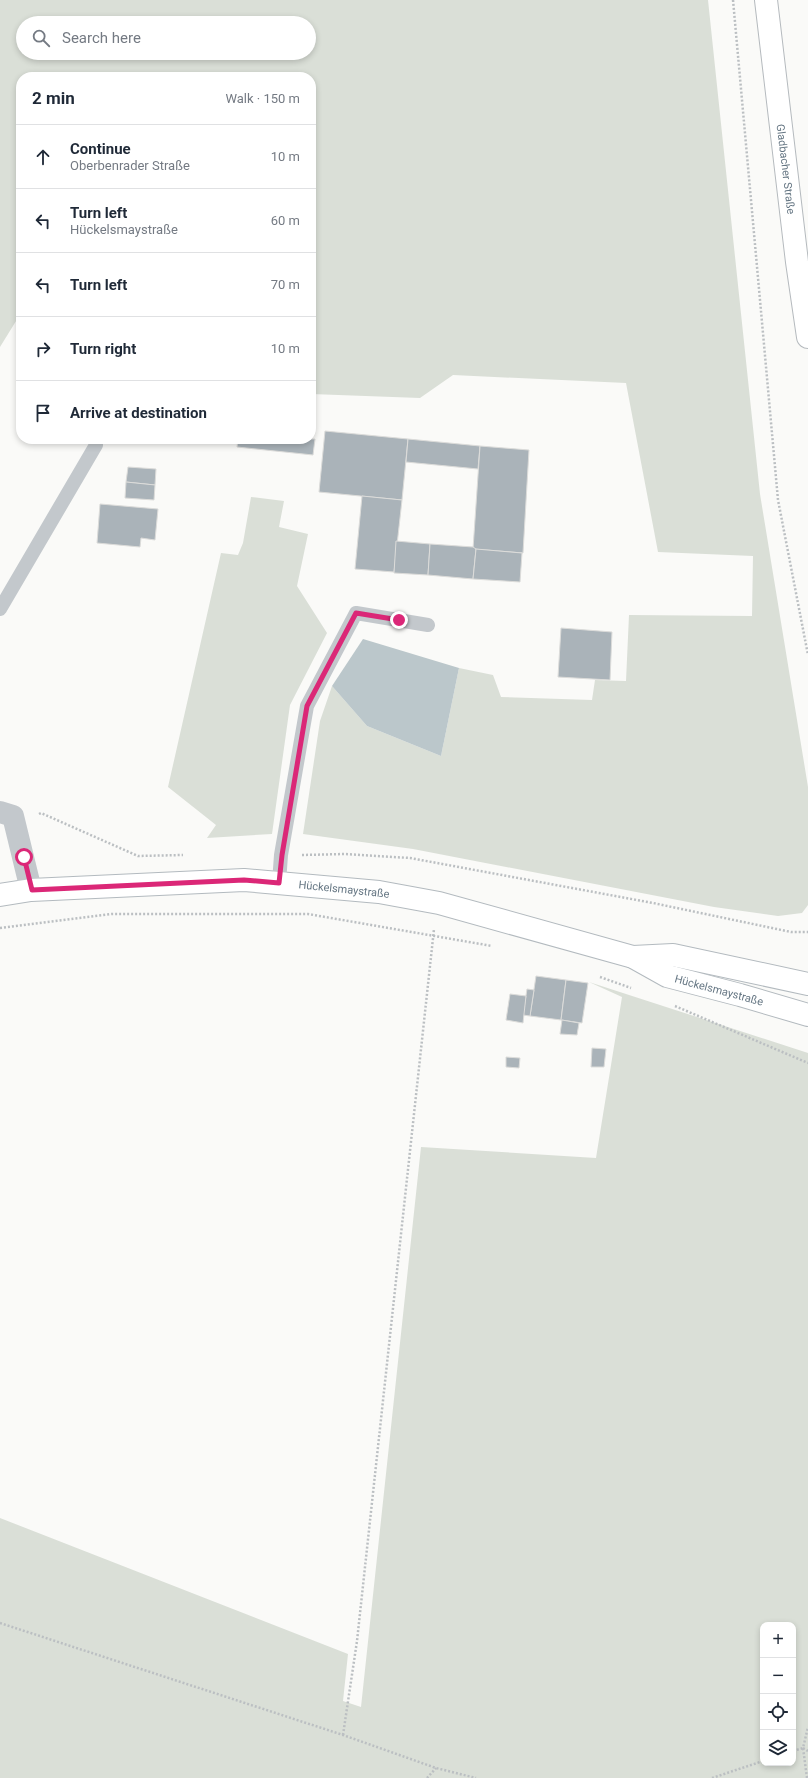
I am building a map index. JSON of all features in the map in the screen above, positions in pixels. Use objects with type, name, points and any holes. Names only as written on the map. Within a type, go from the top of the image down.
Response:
[{"type":"main road","name":"Gladbacher Straße","points":[[766,0],[797,262],[808,337]]},
{"type":"main road","name":"Hückelsmaystraße","points":[[0,895],[32,890],[244,880],[379,892],[439,903],[632,957],[667,976],[808,1015]]},
{"type":"main road","name":"Hückelsmaystraße","points":[[632,957],[673,955],[808,984]]},
{"type":"street","points":[[0,812],[13,816],[32,890]]},
{"type":"lane","points":[[0,609],[96,445]]},
{"type":"lane","points":[[279,883],[282,855],[307,706],[356,613],[428,625]]},
{"type":"path","points":[[733,0],[778,500],[808,655]]},
{"type":"path","points":[[343,1735],[358,1641],[432,935],[439,903]]},
{"type":"path","points":[[0,928],[112,914],[308,914],[498,947]]},
{"type":"path","points":[[593,974],[636,990]]},
{"type":"path","points":[[670,1004],[808,1063]]},
{"type":"path","points":[[0,1623],[343,1735],[436,1768],[476,1778]]},
{"type":"path","points":[[807,1778],[803,1748],[808,1727]]},
{"type":"path","points":[[796,1750],[803,1748],[808,1751]]},
{"type":"path","points":[[712,1778],[760,1762]]},
{"type":"path","points":[[427,1778],[436,1768]]},
{"type":"shaded area","points":[[0,0],[708,0],[760,494],[808,787],[808,905],[802,913],[778,916],[714,907],[413,849],[303,834],[320,721],[332,686],[367,726],[441,756],[459,668],[493,675],[501,697],[592,700],[595,680],[626,681],[629,615],[752,616],[753,556],[658,552],[626,383],[453,375],[420,398],[316,394],[316,72],[16,72],[16,321],[0,347]]},
{"type":"shaded area","points":[[251,497],[284,501],[279,527],[308,534],[297,586],[327,633],[290,705],[272,834],[207,838],[216,825],[168,787],[221,553],[238,555],[243,543]]},
{"type":"shaded area","points":[[363,639],[459,668],[441,756],[367,726],[332,686]]},
{"type":"shaded area","points":[[589,982],[808,1053],[808,1778],[0,1778],[0,1518],[348,1654],[343,1701],[361,1707],[421,1147],[596,1158],[622,997]]},
{"type":"building","points":[[325,431],[408,439],[402,500],[319,492]]},
{"type":"building","points":[[408,439],[480,446],[478,469],[406,462]]},
{"type":"building","points":[[237,444],[314,444],[313,455],[237,447]]},
{"type":"building","points":[[480,446],[529,450],[523,553],[473,549]]},
{"type":"building","points":[[128,467],[156,469],[155,485],[126,482]]},
{"type":"building","points":[[126,482],[155,485],[154,500],[125,498]]},
{"type":"building","points":[[362,496],[402,500],[394,572],[355,569]]},
{"type":"building","points":[[100,504],[158,509],[155,540],[141,538],[140,547],[97,543]]},
{"type":"building","points":[[396,541],[430,544],[428,575],[394,573]]},
{"type":"building","points":[[430,544],[473,547],[476,549],[473,579],[428,575]]},
{"type":"building","points":[[476,549],[522,553],[520,582],[473,579]]},
{"type":"building","points":[[561,628],[612,632],[610,680],[558,677]]},
{"type":"building","points":[[536,976],[566,980],[561,1020],[530,1016]]},
{"type":"building","points":[[566,980],[588,983],[582,1023],[561,1020]]},
{"type":"building","points":[[527,989],[534,990],[530,1016],[523,1015]]},
{"type":"building","points":[[510,994],[526,996],[523,1023],[506,1020]]},
{"type":"building","points":[[562,1020],[579,1023],[577,1035],[560,1034]]},
{"type":"building","points":[[592,1048],[606,1049],[604,1067],[591,1067]]},
{"type":"building","points":[[506,1057],[520,1058],[519,1068],[506,1067]]},
{"type":"route","points":[[24,857],[32,890],[244,880],[279,883],[282,855],[307,706],[356,613],[399,620]]}]
